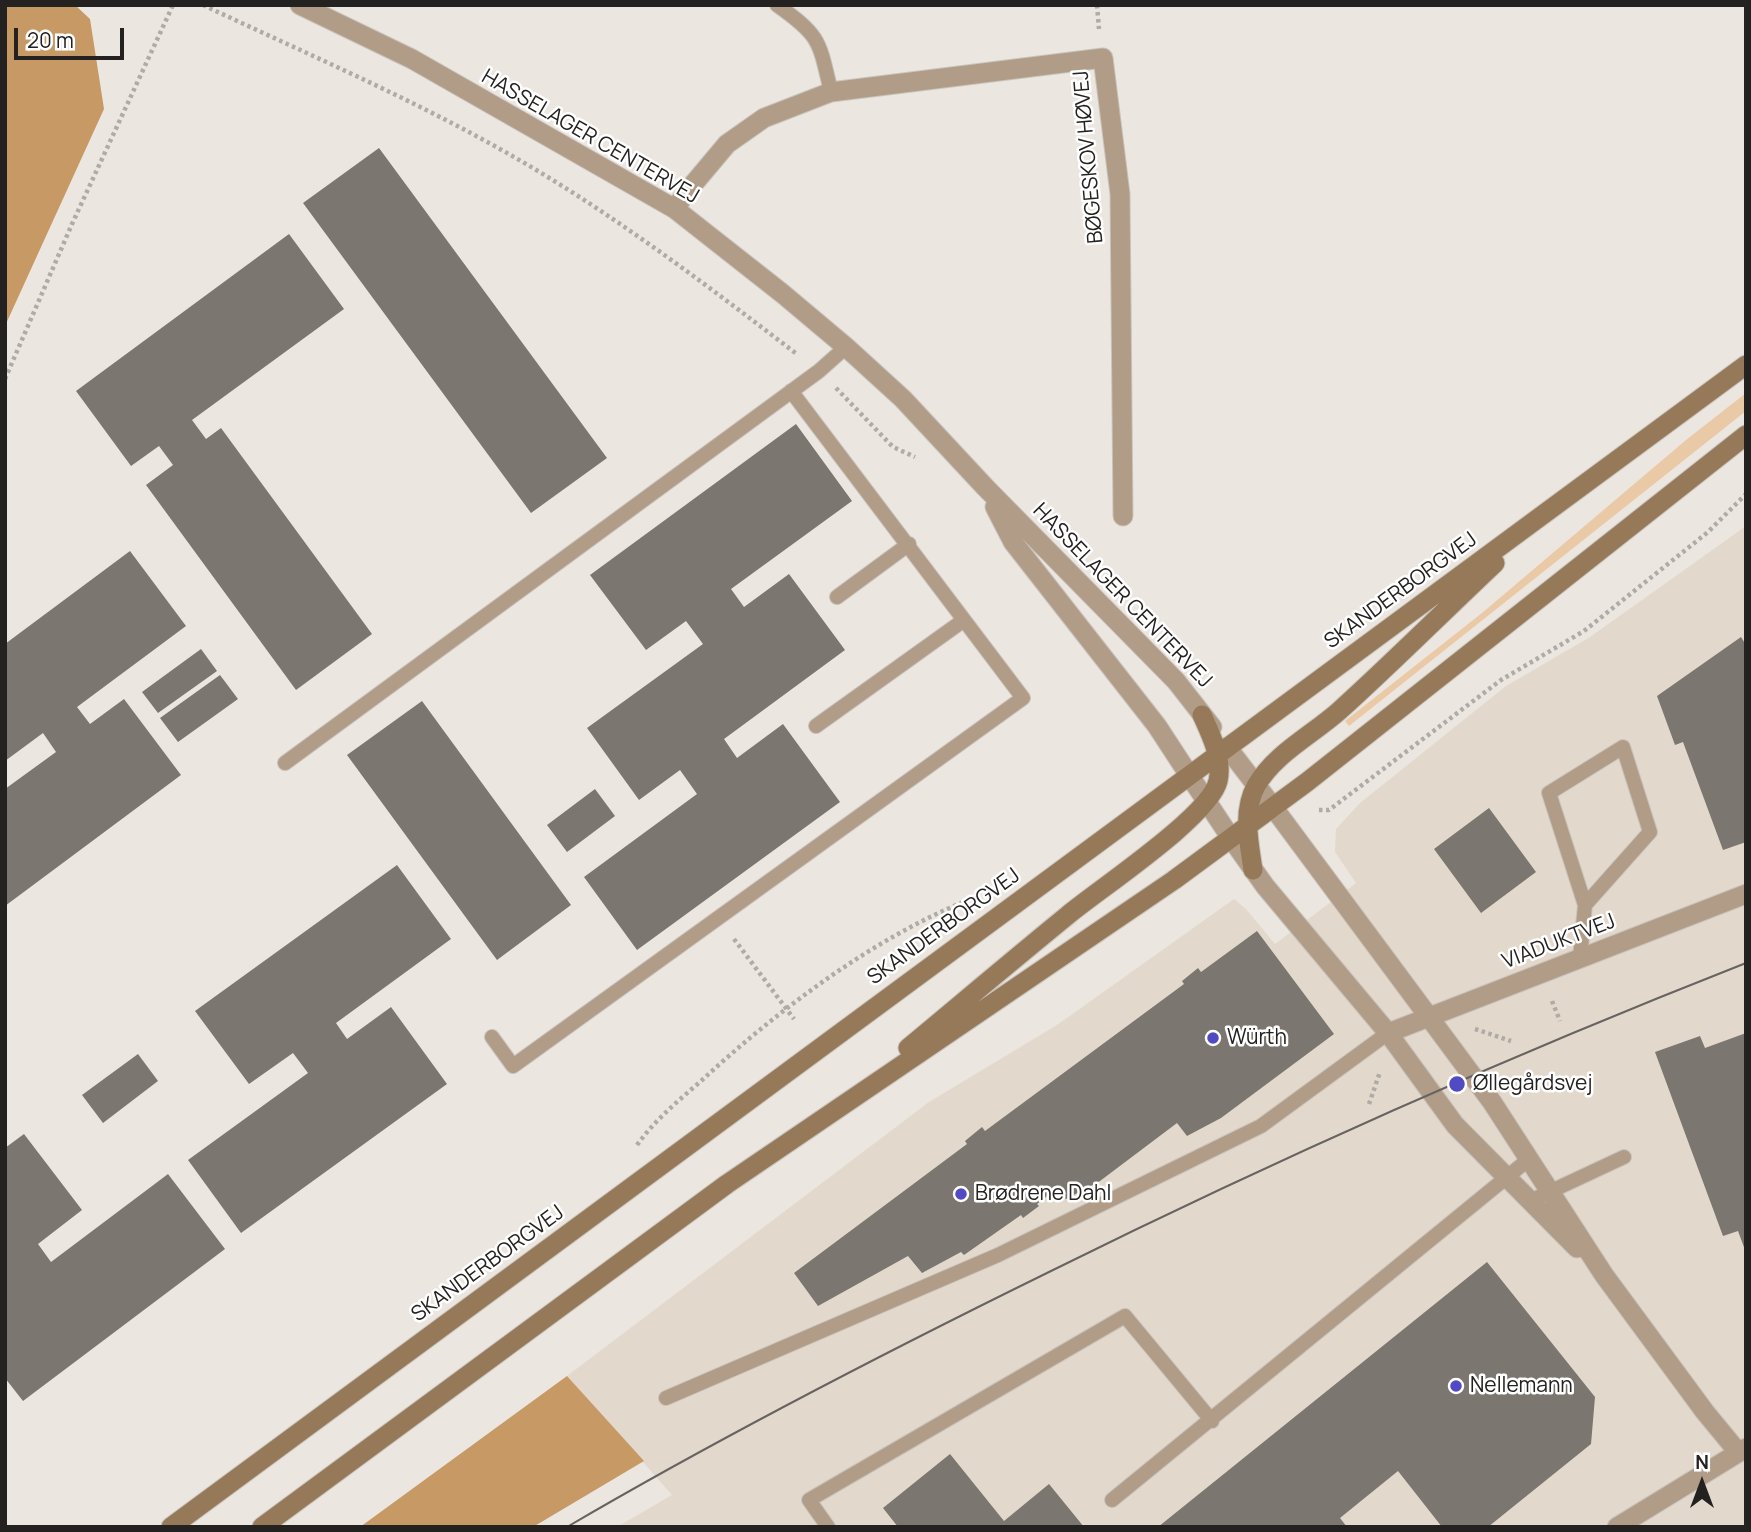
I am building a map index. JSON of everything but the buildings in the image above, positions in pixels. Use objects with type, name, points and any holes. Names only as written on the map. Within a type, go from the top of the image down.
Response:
[{"type":"main road","name":"SKANDERBORGVEJ","points":[[171,1527],[1746,365]]},
{"type":"main road","points":[[262,1527],[727,1184],[1090,939],[1231,838],[1382,724],[1746,436]]},
{"type":"main road","points":[[1253,870],[1247,826],[1249,806],[1256,786],[1286,753],[1338,712],[1554,507]]},
{"type":"main road","points":[[826,1116],[1070,913],[1168,837],[1207,802],[1218,781],[1222,751]]},
{"type":"street","name":"HASSELAGER CENTERVEJ","points":[[300,5],[412,59],[675,209],[846,347],[903,399],[985,487],[1176,681],[1202,715],[1222,751],[1273,807]]},
{"type":"street","name":"BØGESKOV HØVEJ","points":[[675,209],[727,144],[764,118],[831,92],[1103,58],[1120,194],[1123,516]]},
{"type":"street","name":"HASSELAGER CENTERVEJ","points":[[985,487],[1013,542],[1157,726],[1231,838]]},
{"type":"street","points":[[1273,807],[1492,1102],[1604,1275],[1705,1412],[1743,1453],[1617,1527]]},
{"type":"street","points":[[1231,838],[1253,870],[1388,1033],[1455,1125],[1604,1275]]},
{"type":"street","name":"VIADUKTVEJ","points":[[1388,1033],[1746,894]]},
{"type":"lane","points":[[777,5],[815,36],[822,51],[831,92]]},
{"type":"lane","points":[[285,763],[819,371],[846,347]]},
{"type":"lane","points":[[492,1037],[513,1066],[1023,698],[791,391]]},
{"type":"lane","points":[[837,597],[909,544]]},
{"type":"lane","points":[[816,726],[964,620]]},
{"type":"lane","points":[[1580,958],[1586,905],[1549,793],[1623,747],[1650,832],[1586,905]]},
{"type":"lane","points":[[666,1398],[998,1255],[1261,1126],[1388,1033]]},
{"type":"lane","points":[[1530,1201],[1624,1157]]},
{"type":"lane","points":[[1112,1500],[1212,1421],[1529,1159]]},
{"type":"lane","points":[[828,1527],[809,1500],[1125,1317],[1212,1421]]},
{"type":"path","points":[[5,379],[173,5]]},
{"type":"path","points":[[203,5],[388,91],[467,131],[550,178],[665,254],[819,371],[892,447],[927,462]]},
{"type":"path","points":[[1273,807],[1329,810],[1501,680],[1584,631],[1707,533],[1746,494]]},
{"type":"path","points":[[636,1147],[651,1126],[740,1044],[849,964],[939,912],[977,897]]},
{"type":"path","points":[[718,918],[794,1019]]},
{"type":"path","points":[[1550,997],[1560,1021]]},
{"type":"shaded area","points":[[5,5],[75,5],[90,19],[104,109],[5,326]]},
{"type":"shaded area","points":[[1746,393],[1746,411],[1349,726],[1345,721],[1482,613],[1686,440]]},
{"type":"shaded area","points":[[1746,526],[1746,1527],[617,1527],[672,1495],[567,1376],[929,1102],[1057,1025],[1234,899],[1246,909],[1275,944],[1356,883],[1335,852],[1336,829],[1360,803],[1506,686],[1590,637]]},
{"type":"shaded area","points":[[567,1376],[644,1461],[533,1527],[360,1527]]},
{"type":"tram line","points":[[567,1527],[806,1395],[1135,1230],[1307,1149],[1481,1072],[1746,963]]},
{"type":"place","name":"Würth","points":[[1213,1038]]},
{"type":"place","name":"Øllegårdsvej","points":[[1457,1084]]},
{"type":"place","name":"Brødrene Dahl","points":[[961,1194]]},
{"type":"place","name":"Nellemann","points":[[1456,1386]]}]
